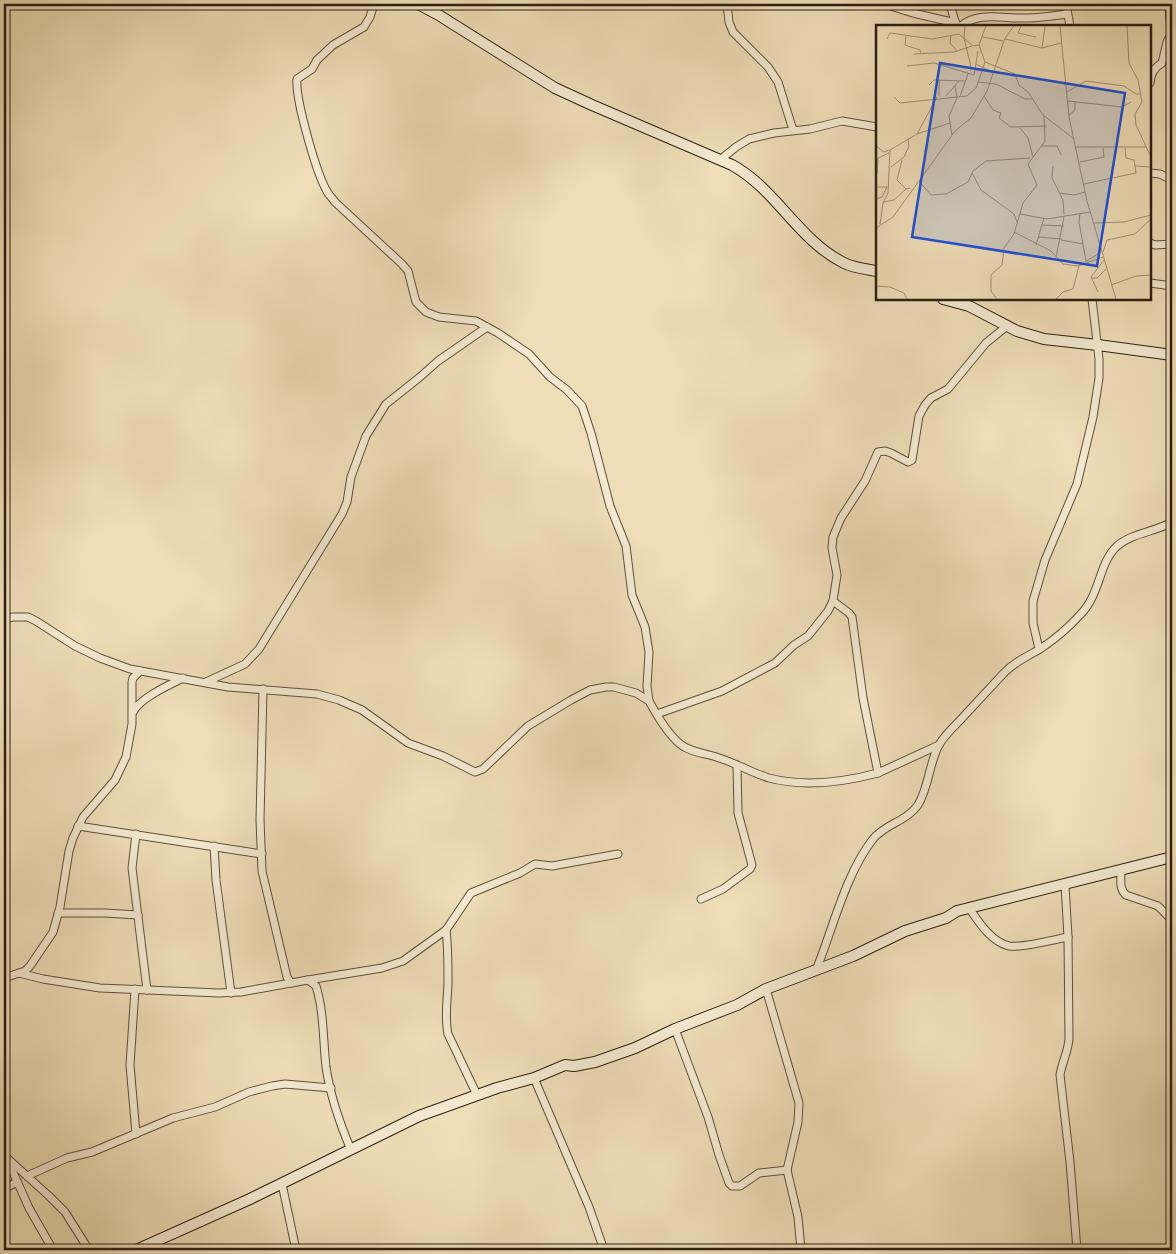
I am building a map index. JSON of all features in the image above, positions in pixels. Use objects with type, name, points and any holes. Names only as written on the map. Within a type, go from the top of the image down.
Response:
[{"type":"street","points":[[374,4],[370,17],[364,27],[333,45],[317,60],[312,69],[297,79],[300,108],[321,179],[327,192],[335,202],[408,271],[416,302],[426,312],[439,317],[476,321],[487,327],[529,354],[550,377],[582,406],[593,439],[610,506],[625,542],[632,595],[645,627],[650,652],[647,686],[649,701],[657,714],[680,744],[696,752],[716,757],[767,778],[802,782],[831,781],[878,773],[939,745]]},
{"type":"street","points":[[418,4],[444,18],[554,88],[747,173],[820,248],[845,264],[876,271]]},
{"type":"street","points":[[727,4],[732,32],[768,67],[778,82],[793,130]]},
{"type":"street","points":[[884,4],[958,25],[974,18],[1036,18],[1067,14]]},
{"type":"street","points":[[950,4],[958,25]]},
{"type":"street","points":[[1066,4],[1070,25]]},
{"type":"street","points":[[1151,79],[1153,70],[1162,63],[1166,42],[1171,34],[1169,4]]},
{"type":"street","points":[[720,160],[736,147],[749,140],[793,130],[810,129],[842,120],[876,128]]},
{"type":"street","points":[[1151,173],[1160,174],[1172,180]]},
{"type":"street","points":[[1151,243],[1172,244]]},
{"type":"street","points":[[1151,283],[1172,286]]},
{"type":"street","points":[[947,300],[969,306],[1030,336],[1172,355]]},
{"type":"street","points":[[1039,649],[1033,622],[1033,601],[1045,560],[1077,484],[1093,417],[1098,386],[1098,345],[1092,300]]},
{"type":"street","points":[[657,714],[712,695],[775,663],[794,645],[808,636],[828,611],[833,601],[837,575],[832,548],[833,537],[842,518],[865,481],[878,452],[885,451],[908,462],[912,460],[919,416],[925,405],[931,398],[948,390],[986,343],[1007,326]]},
{"type":"street","points":[[206,683],[245,664],[259,649],[342,514],[366,436],[386,404],[438,361],[487,327]]},
{"type":"street","points":[[816,970],[826,949],[831,926],[855,870],[874,838],[912,812],[917,806],[922,798],[928,774],[939,745],[1004,673],[1019,660],[1039,649],[1071,624],[1091,603],[1106,561],[1116,547],[1127,540],[1154,531],[1172,522]]},
{"type":"street","points":[[833,601],[852,617],[863,698],[878,773]]},
{"type":"street","points":[[4,619],[28,617],[36,620],[75,646],[130,669],[228,687],[317,694],[339,700],[362,710],[408,743],[444,756],[475,772],[483,769],[528,726],[584,694],[606,687],[620,688],[636,693],[649,701]]},
{"type":"street","points":[[4,978],[19,973],[30,966],[53,932],[69,851],[78,826],[122,769],[131,738],[133,678],[130,669]]},
{"type":"street","points":[[133,678],[140,671]]},
{"type":"street","points":[[132,712],[138,704],[183,678]]},
{"type":"street","points":[[636,693],[647,686]]},
{"type":"street","points":[[262,689],[262,871],[286,976],[291,982]]},
{"type":"street","points":[[701,899],[723,889],[750,869],[752,864],[738,812],[737,765]]},
{"type":"street","points":[[78,826],[262,854]]},
{"type":"street","points":[[136,834],[132,868],[147,990]]},
{"type":"street","points":[[214,846],[216,880],[231,993]]},
{"type":"street","points":[[19,973],[100,988],[231,993],[258,990],[291,982],[395,965],[414,954],[446,930],[472,893],[520,873],[535,864],[552,866],[618,854]]},
{"type":"street","points":[[136,1250],[282,1184],[419,1116],[477,1095],[534,1078],[565,1065],[574,1066],[595,1062],[635,1048],[675,1029],[730,1008],[766,989],[853,956],[905,930],[946,918],[956,911],[1172,857]]},
{"type":"street","points":[[1121,870],[1123,893],[1158,906],[1172,920]]},
{"type":"street","points":[[1065,885],[1068,937],[1069,1039],[1068,1051],[1060,1075],[1070,1162],[1077,1250]]},
{"type":"street","points":[[969,908],[981,926],[1000,942],[1008,946],[1020,946],[1068,937]]},
{"type":"street","points":[[58,913],[138,915]]},
{"type":"street","points":[[446,930],[448,964],[446,1026],[477,1095]]},
{"type":"street","points":[[308,980],[318,990],[326,1068],[344,1133],[351,1150]]},
{"type":"street","points":[[124,989],[134,1004]]},
{"type":"street","points":[[135,989],[130,1065],[136,1134]]},
{"type":"street","points":[[766,989],[799,1103],[798,1122],[787,1170],[798,1217],[801,1250]]},
{"type":"street","points":[[675,1029],[708,1117],[729,1183],[732,1186],[740,1186],[759,1173],[787,1170]]},
{"type":"street","points":[[534,1078],[585,1198],[604,1250]]},
{"type":"street","points":[[27,1176],[67,1158],[92,1152],[173,1118],[215,1107],[249,1092],[285,1084],[331,1088]]},
{"type":"street","points":[[5,1156],[65,1212],[89,1250]]},
{"type":"street","points":[[5,1156],[29,1208],[53,1250]]},
{"type":"street","points":[[4,1189],[17,1182]]},
{"type":"street","points":[[282,1184],[296,1250]]}]
